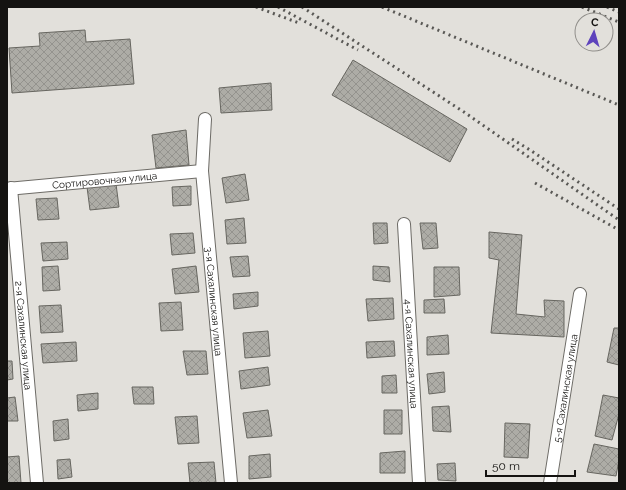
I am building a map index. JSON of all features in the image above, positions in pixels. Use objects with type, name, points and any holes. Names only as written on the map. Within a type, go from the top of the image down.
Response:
[{"type":"street","name":"3-я Сахалинская улица","points":[[205,119],[202,171],[231,483]]},
{"type":"street","name":"Сортировочная улица","points":[[9,189],[202,171]]},
{"type":"street","name":"2-я Сахалинская улица","points":[[9,189],[37,483]]},
{"type":"street","name":"4-я Сахалинская улица","points":[[404,224],[419,483]]},
{"type":"street","name":"5-я Сахалинская улица","points":[[550,483],[580,294]]},
{"type":"building","points":[[85,30],[86,42],[130,39],[134,84],[12,93],[9,48],[40,46],[39,33]]},
{"type":"building","points":[[353,60],[467,129],[450,162],[332,95]]},
{"type":"building","points":[[271,83],[272,110],[221,113],[219,88]]},
{"type":"building","points":[[186,130],[189,165],[156,168],[152,135]]},
{"type":"building","points":[[245,174],[249,200],[226,203],[222,178]]},
{"type":"building","points":[[116,184],[119,207],[90,210],[87,187]]},
{"type":"building","points":[[191,186],[191,205],[173,206],[172,187]]},
{"type":"building","points":[[57,198],[59,219],[38,220],[36,199]]},
{"type":"building","points":[[244,218],[246,243],[227,244],[225,220]]},
{"type":"building","points":[[373,223],[387,223],[388,243],[374,244]]},
{"type":"building","points":[[420,223],[436,223],[438,248],[423,249]]},
{"type":"building","points":[[489,232],[522,235],[516,314],[545,317],[544,300],[564,301],[564,337],[491,333],[499,260],[489,258]]},
{"type":"building","points":[[193,233],[195,253],[172,255],[170,234]]},
{"type":"building","points":[[67,242],[68,259],[43,261],[41,243]]},
{"type":"building","points":[[248,256],[250,276],[233,277],[230,257]]},
{"type":"building","points":[[58,266],[60,290],[43,291],[42,267]]},
{"type":"building","points":[[196,266],[199,292],[175,294],[172,269]]},
{"type":"building","points":[[373,266],[389,267],[390,282],[373,280]]},
{"type":"building","points":[[434,267],[459,267],[460,295],[434,297]]},
{"type":"building","points":[[258,292],[258,306],[234,309],[233,294]]},
{"type":"building","points":[[393,298],[394,319],[368,321],[366,299]]},
{"type":"building","points":[[444,299],[445,313],[424,313],[424,300]]},
{"type":"building","points":[[181,302],[183,330],[161,331],[159,303]]},
{"type":"building","points":[[61,305],[63,332],[41,333],[39,306]]},
{"type":"building","points":[[614,328],[619,328],[619,365],[607,362]]},
{"type":"building","points":[[268,331],[270,356],[245,358],[243,333]]},
{"type":"building","points":[[448,335],[449,354],[427,355],[427,337]]},
{"type":"building","points":[[394,341],[395,356],[367,358],[366,342]]},
{"type":"building","points":[[76,342],[77,361],[43,363],[41,344]]},
{"type":"building","points":[[183,351],[206,351],[208,374],[187,375]]},
{"type":"building","points":[[7,361],[12,361],[13,379],[7,380]]},
{"type":"building","points":[[268,367],[270,385],[241,389],[239,371]]},
{"type":"building","points":[[444,372],[445,392],[429,394],[427,374]]},
{"type":"building","points":[[396,375],[397,393],[382,393],[382,376]]},
{"type":"building","points":[[132,387],[153,387],[154,404],[134,404]]},
{"type":"building","points":[[98,393],[98,409],[78,411],[77,395]]},
{"type":"building","points":[[603,395],[619,398],[619,414],[612,440],[595,436]]},
{"type":"building","points":[[15,397],[18,421],[7,421],[7,398]]},
{"type":"building","points":[[449,406],[451,432],[433,431],[432,407]]},
{"type":"building","points":[[268,410],[272,436],[247,438],[243,413]]},
{"type":"building","points":[[384,410],[402,410],[402,434],[384,434]]},
{"type":"building","points":[[197,416],[199,443],[178,444],[175,417]]},
{"type":"building","points":[[68,419],[69,439],[54,441],[53,421]]},
{"type":"building","points":[[505,423],[530,424],[528,458],[504,457]]},
{"type":"building","points":[[594,444],[619,449],[619,460],[616,476],[587,472]]},
{"type":"building","points":[[405,451],[405,473],[380,473],[380,453]]},
{"type":"building","points":[[270,454],[271,477],[249,479],[249,456]]},
{"type":"building","points":[[19,456],[21,483],[7,483],[7,457]]},
{"type":"building","points":[[70,459],[72,477],[58,479],[57,460]]},
{"type":"building","points":[[214,462],[216,483],[190,483],[188,463]]},
{"type":"building","points":[[455,463],[456,481],[438,480],[437,464]]},
{"type":"railway","points":[[256,7],[299,23]]},
{"type":"railway","points":[[278,7],[358,50]]},
{"type":"railway","points":[[302,7],[464,112],[619,220]]},
{"type":"railway","points":[[382,7],[619,105]]},
{"type":"railway","points":[[582,7],[619,22]]},
{"type":"railway","points":[[607,7],[619,12]]},
{"type":"railway","points":[[512,139],[619,209]]},
{"type":"railway","points":[[535,183],[619,230]]}]
